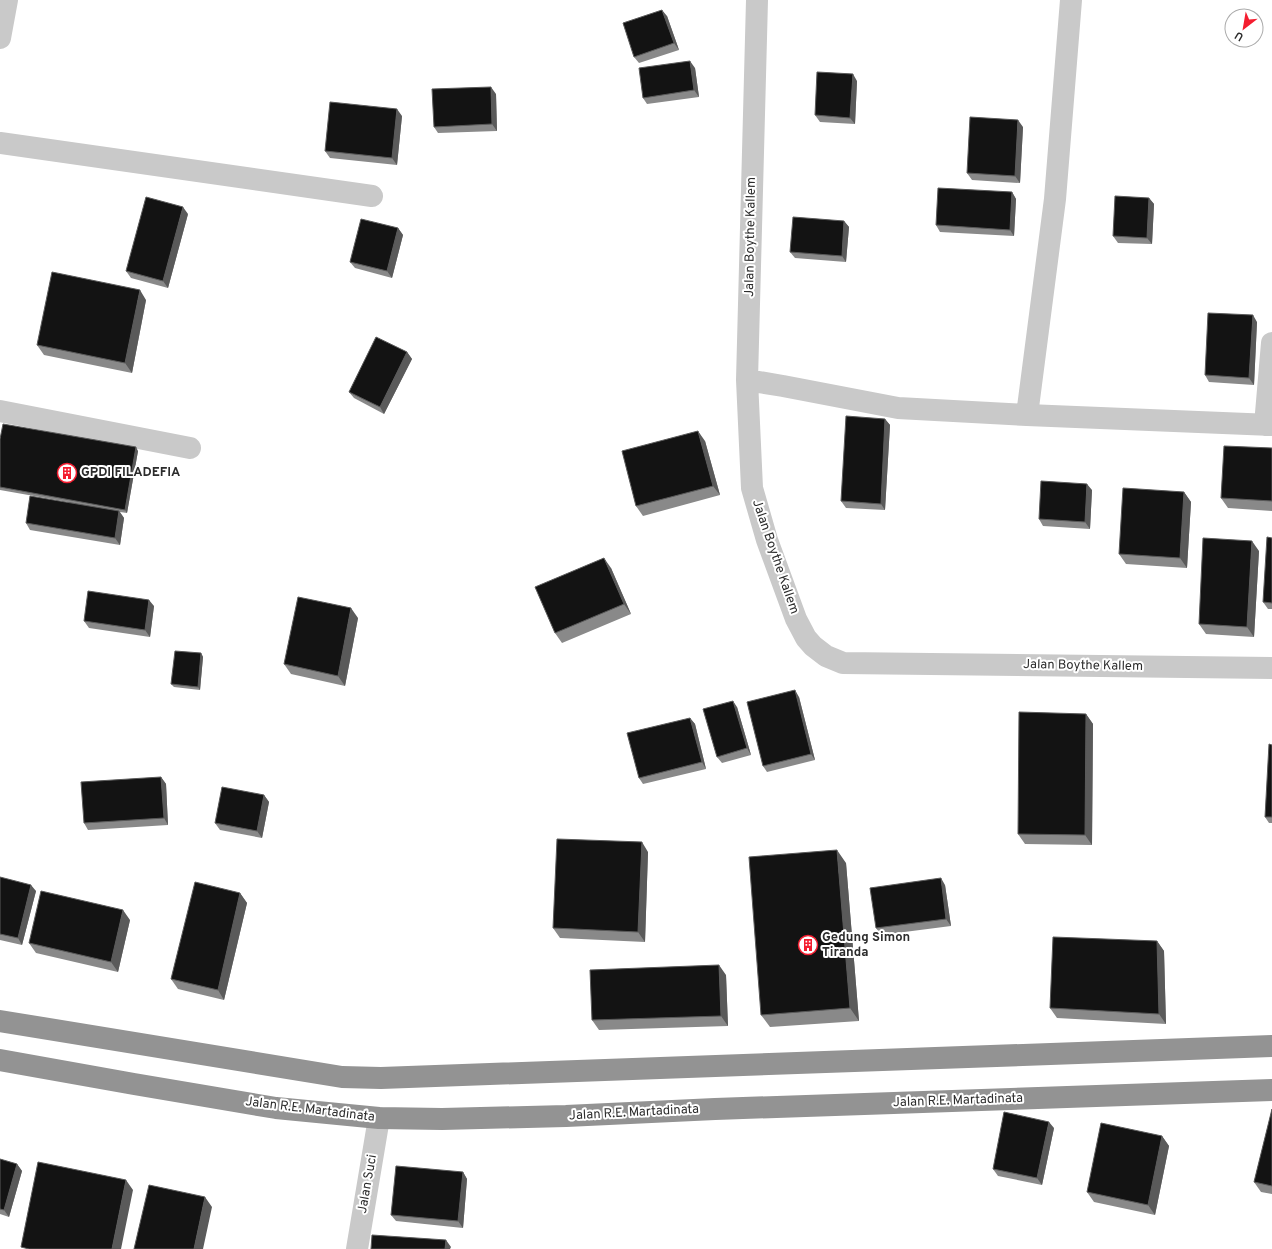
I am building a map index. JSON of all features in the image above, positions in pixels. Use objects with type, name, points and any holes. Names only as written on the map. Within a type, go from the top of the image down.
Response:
[{"type":"highway","points":[[0,1021],[342,1077],[381,1078],[1272,1046]]},
{"type":"highway","name":"Jalan R.E. Martadinata","points":[[0,1060],[276,1108],[379,1118],[442,1119],[566,1116],[1272,1090]]},
{"type":"street","points":[[0,38],[7,0]]},
{"type":"street","name":"Jalan Boythe Kallem","points":[[757,0],[747,380],[752,488],[767,540],[796,619],[812,646],[826,656],[843,663],[1272,668]]},
{"type":"street","points":[[1027,415],[1055,199],[1071,0]]},
{"type":"street","points":[[0,143],[372,196]]},
{"type":"street","points":[[747,380],[898,408],[1269,425],[1272,343]]},
{"type":"street","points":[[0,411],[190,448]]},
{"type":"street","name":"Jalan Suci","points":[[357,1249],[379,1118]]},
{"type":"building","points":[[662,10],[674,43],[634,57],[623,23]]},
{"type":"building","points":[[690,61],[694,90],[643,98],[639,68]]},
{"type":"building","points":[[817,72],[853,74],[850,118],[815,115]]},
{"type":"building","points":[[491,87],[492,124],[434,127],[432,89]]},
{"type":"building","points":[[330,102],[397,109],[392,158],[325,151]]},
{"type":"building","points":[[970,117],[1018,120],[1015,176],[967,173]]},
{"type":"building","points":[[938,188],[1012,192],[1010,230],[936,225]]},
{"type":"building","points":[[1115,196],[1149,198],[1147,238],[1113,236]]},
{"type":"building","points":[[146,197],[183,207],[163,281],[126,271]]},
{"type":"building","points":[[793,217],[844,221],[842,256],[790,252]]},
{"type":"building","points":[[361,219],[398,228],[387,271],[350,262]]},
{"type":"building","points":[[52,272],[140,290],[125,363],[37,345]]},
{"type":"building","points":[[1208,313],[1253,315],[1249,378],[1205,375]]},
{"type":"building","points":[[376,337],[407,352],[380,407],[349,392]]},
{"type":"building","points":[[846,416],[885,419],[881,504],[841,501]]},
{"type":"building","name":"GPDI FILADEFIA","points":[[3,424],[136,447],[125,510],[0,487],[0,439]]},
{"type":"building","points":[[698,431],[713,486],[636,506],[622,451]]},
{"type":"building","points":[[1224,446],[1272,448],[1272,501],[1221,498]]},
{"type":"building","points":[[1041,481],[1087,484],[1085,522],[1039,519]]},
{"type":"building","points":[[1123,488],[1184,492],[1180,558],[1119,554]]},
{"type":"building","points":[[30,496],[119,511],[115,538],[26,523]]},
{"type":"building","points":[[1267,537],[1272,538],[1272,603],[1263,602]]},
{"type":"building","points":[[1203,538],[1252,541],[1247,627],[1199,624]]},
{"type":"building","points":[[604,558],[624,604],[555,633],[535,587]]},
{"type":"building","points":[[88,591],[149,600],[145,630],[84,621]]},
{"type":"building","points":[[298,597],[351,608],[338,676],[284,664]]},
{"type":"building","points":[[175,651],[201,653],[198,687],[171,684]]},
{"type":"building","points":[[795,690],[811,754],[763,766],[747,702]]},
{"type":"building","points":[[733,701],[747,748],[717,757],[703,709]]},
{"type":"building","points":[[1019,712],[1086,714],[1085,835],[1018,834]]},
{"type":"building","points":[[690,718],[702,762],[639,778],[627,733]]},
{"type":"building","points":[[1269,744],[1272,745],[1272,817],[1265,817]]},
{"type":"building","points":[[161,777],[164,818],[84,823],[81,782]]},
{"type":"building","points":[[222,787],[264,795],[257,831],[215,823]]},
{"type":"building","points":[[557,839],[642,842],[638,932],[553,928]]},
{"type":"building","name":"Gedung Simon Tiranda","points":[[837,850],[850,1008],[761,1015],[749,857]]},
{"type":"building","points":[[0,877],[31,885],[18,938],[0,934]]},
{"type":"building","points":[[941,878],[946,919],[876,928],[870,888]]},
{"type":"building","points":[[195,882],[240,893],[218,990],[171,979]]},
{"type":"building","points":[[41,891],[123,910],[111,962],[29,943]]},
{"type":"building","points":[[1053,937],[1157,941],[1159,1014],[1050,1008]]},
{"type":"building","points":[[719,965],[721,1016],[592,1020],[590,970]]},
{"type":"building","points":[[1272,1109],[1272,1186],[1254,1182]]},
{"type":"building","points":[[1004,1112],[1049,1122],[1037,1178],[993,1169]]},
{"type":"building","points":[[1101,1123],[1162,1136],[1148,1205],[1087,1192]]},
{"type":"building","points":[[0,1159],[17,1164],[4,1210],[0,1209]]},
{"type":"building","points":[[38,1162],[126,1180],[112,1249],[29,1249],[21,1247]]},
{"type":"building","points":[[396,1166],[463,1172],[458,1221],[391,1215]]},
{"type":"building","points":[[149,1185],[205,1197],[194,1249],[134,1249]]},
{"type":"building","points":[[372,1235],[446,1240],[445,1249],[371,1249]]},
{"type":"place","name":"GPDI FILADEFIA","points":[[67,473]]},
{"type":"place","name":"Gedung Simon Tiranda","points":[[808,945]]}]
